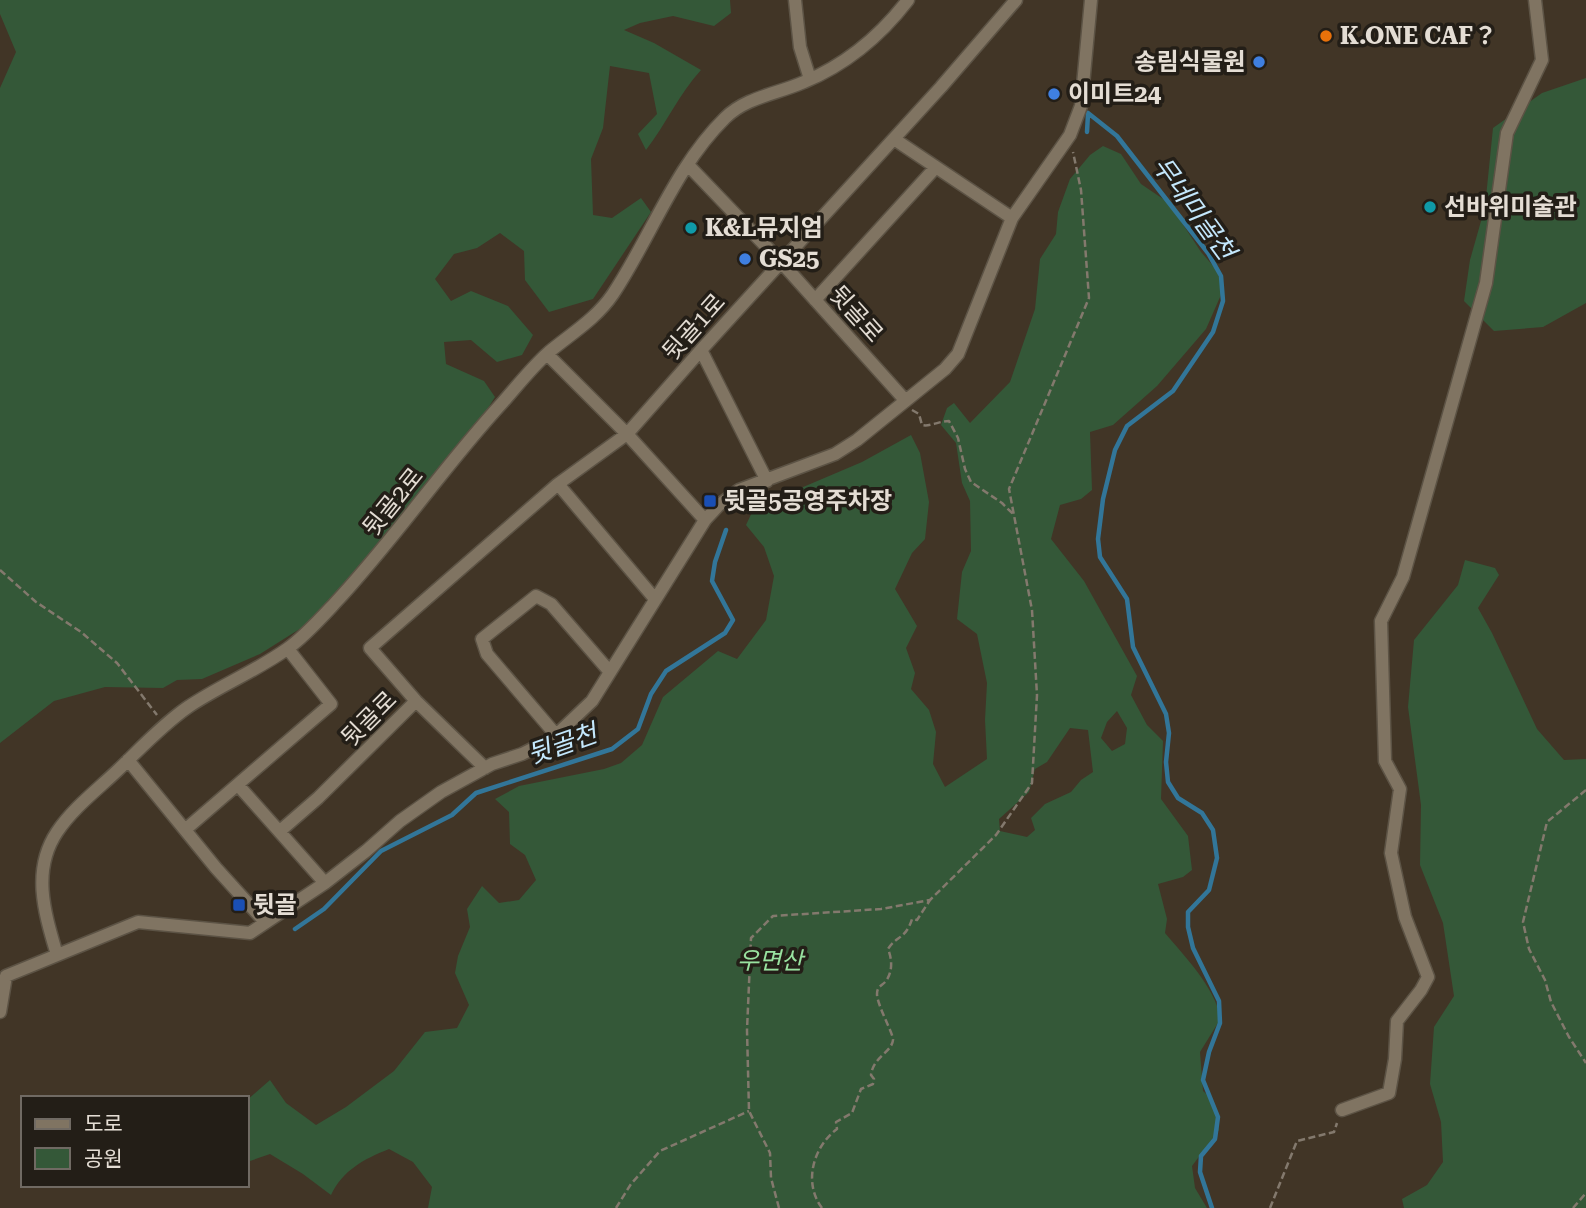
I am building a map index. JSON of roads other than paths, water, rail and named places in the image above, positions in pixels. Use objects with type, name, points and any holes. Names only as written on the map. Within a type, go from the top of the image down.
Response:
[{"type":"street","points":[[795,0],[800,47],[810,79]]},
{"type":"street","name":"뒷골2로","points":[[57,955],[45,912],[41,880],[46,854],[55,834],[71,814],[188,707],[288,649],[352,584],[482,425],[547,354],[589,323],[612,296],[688,165],[727,115],[748,102],[810,79],[868,44],[908,0]]},
{"type":"street","name":"뒷골1로","points":[[416,701],[370,648],[558,484],[627,434],[1016,0]]},
{"type":"street","points":[[0,1013],[3,977],[138,922],[250,933],[325,883],[400,821],[441,792],[485,768],[552,739],[593,701],[705,520],[719,505],[739,490],[835,454],[857,440],[945,369],[958,354],[1012,218],[1070,135],[1081,106],[1091,0]]},
{"type":"street","points":[[1342,1110],[1389,1093],[1395,1059],[1397,1021],[1428,977],[1405,917],[1391,853],[1400,789],[1385,761],[1381,621],[1404,577],[1486,283],[1507,133],[1542,60],[1535,0]]},
{"type":"street","points":[[894,139],[1012,218]]},
{"type":"street","name":"뒷골로","points":[[688,165],[782,263],[903,402]]},
{"type":"street","points":[[815,300],[936,167]]},
{"type":"street","points":[[701,350],[767,481]]},
{"type":"street","points":[[547,354],[627,434],[705,520]]},
{"type":"street","points":[[558,484],[655,599]]},
{"type":"street","points":[[556,735],[487,654],[482,639],[536,596],[551,604],[610,672]]},
{"type":"street","name":"뒷골로","points":[[186,829],[331,704],[288,649]]},
{"type":"street","name":"뒷골로","points":[[280,831],[318,798],[416,701],[485,768]]},
{"type":"street","points":[[128,760],[216,868],[265,922]]},
{"type":"street","points":[[238,785],[325,883]]},
{"type":"waterway","name":"무네미골천","points":[[1088,113],[1117,136],[1208,253],[1221,276],[1223,301],[1213,332],[1173,391],[1127,426],[1115,450],[1103,499],[1098,539],[1100,557],[1127,599],[1133,647],[1166,714],[1169,733],[1166,762],[1168,782],[1178,798],[1202,813],[1213,830],[1217,858],[1209,890],[1188,912],[1193,948],[1219,1001],[1220,1023],[1209,1052],[1203,1080],[1218,1117],[1215,1139],[1201,1156],[1200,1172],[1212,1208]]},
{"type":"waterway","name":"뒷골천","points":[[1087,132],[1088,114]]},
{"type":"waterway","name":"뒷골천","points":[[295,929],[324,909],[381,851],[452,815],[476,793],[612,749],[638,729],[651,694],[666,671],[725,633],[733,620],[712,581],[715,562],[726,530]]},
{"type":"place","name":"K.ONE CAF？","points":[[1326,36]]},
{"type":"place","name":"송림식물원","points":[[1259,62]]},
{"type":"place","name":"이미트24","points":[[1054,94]]},
{"type":"place","name":"선바위미술관","points":[[1430,207]]},
{"type":"place","name":"K&L뮤지엄","points":[[691,228]]},
{"type":"place","name":"GS25","points":[[745,259]]},
{"type":"place","name":"뒷골5공영주차장","points":[[710,501]]},
{"type":"place","name":"뒷골","points":[[239,905]]},
{"type":"park label","name":"우면산","points":[[770,961]]}]
